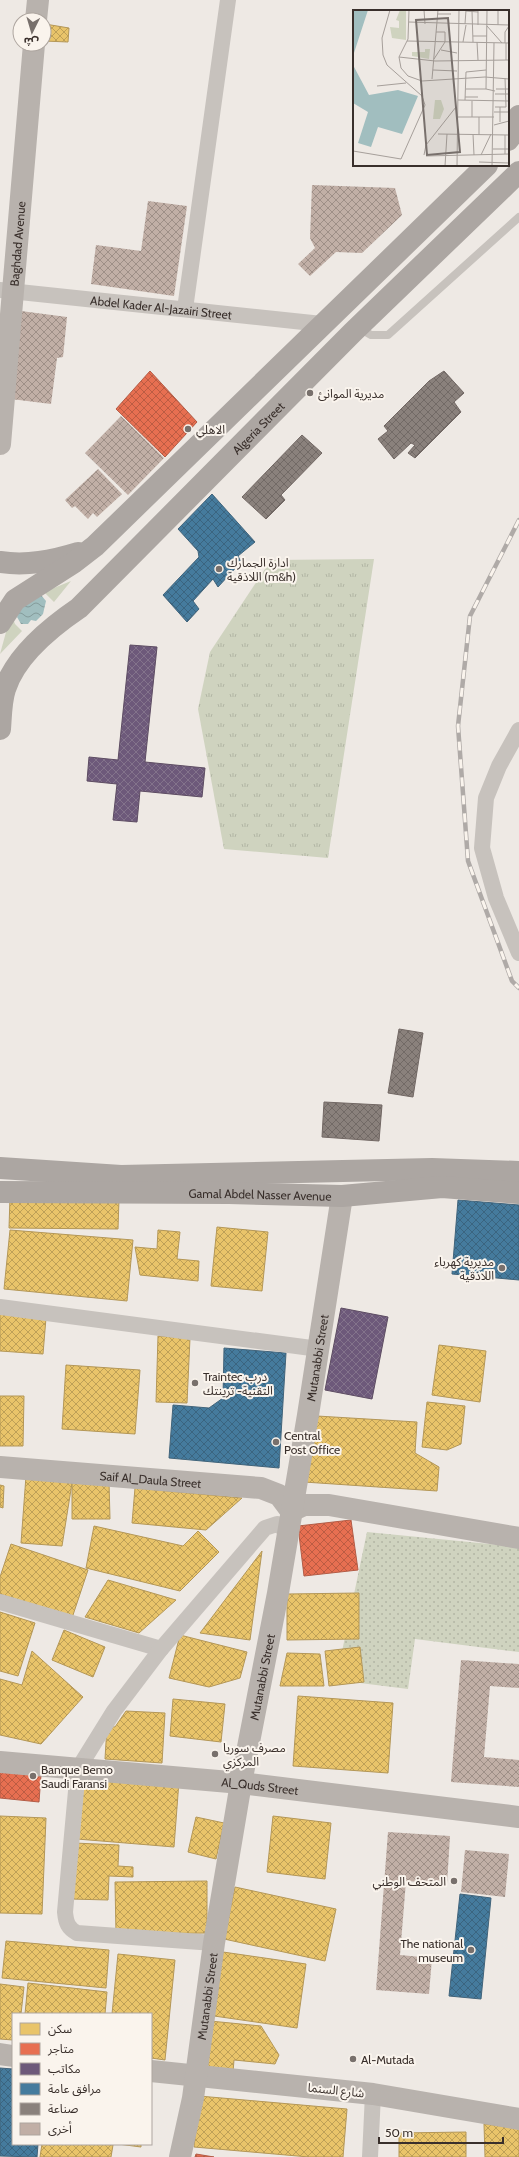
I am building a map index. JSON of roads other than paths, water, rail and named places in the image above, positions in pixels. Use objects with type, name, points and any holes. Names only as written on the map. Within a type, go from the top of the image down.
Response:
[{"type":"main road","points":[[509,139],[514,132],[519,116]]},
{"type":"main road","points":[[0,623],[15,600],[73,563],[96,546],[322,324],[486,166]]},
{"type":"main road","points":[[496,166],[516,176]]},
{"type":"main road","name":"Algeria Street","points":[[0,729],[5,689],[14,672],[37,643],[64,618],[79,608],[355,330],[516,176]]},
{"type":"main road","points":[[322,324],[355,330]]},
{"type":"main road","points":[[0,562],[25,564],[44,562],[79,553],[96,546]]},
{"type":"main road","name":"Gamal Abdel Nasser Avenue","points":[[0,1168],[122,1176],[432,1169],[519,1172]]},
{"type":"main road","name":"Gamal Abdel Nasser Avenue","points":[[0,1192],[229,1193],[342,1196],[442,1187],[519,1193]]},
{"type":"street","points":[[37,12],[38,0]]},
{"type":"street","points":[[185,309],[228,0]]},
{"type":"street","name":"Baghdad Avenue","points":[[0,444],[7,291],[33,52]]},
{"type":"street","name":"Abdel Kader Al-Jazairi Street","points":[[7,291],[322,324]]},
{"type":"street","points":[[519,730],[498,766],[486,798],[482,848],[496,898],[519,953]]},
{"type":"street","name":"Mutanabbi Street","points":[[180,2157],[196,2076],[214,1943],[241,1783],[278,1592],[319,1349],[342,1196]]},
{"type":"street","points":[[0,1308],[319,1349]]},
{"type":"street","name":"Saif Al_Daula Street","points":[[0,1467],[261,1488],[279,1495],[289,1521]]},
{"type":"street","points":[[214,1943],[78,1933],[70,1929],[66,1922],[65,1912],[78,1769],[114,1711],[161,1649],[266,1528],[289,1521],[304,1505],[329,1505],[519,1538]]},
{"type":"street","points":[[0,1602],[161,1649]]},
{"type":"street","name":"Al_Quds Street","points":[[0,1762],[241,1783],[519,1817]]},
{"type":"street","points":[[0,2054],[12,2056]]},
{"type":"street","name":"شارع السنما","points":[[152,2071],[373,2094],[519,2119]]},
{"type":"street","points":[[370,2157],[373,2094]]},
{"type":"lane","points":[[355,330],[371,335],[388,335],[519,217]]},
{"type":"water","points":[[41,595],[46,601],[43,614],[36,621],[31,620],[28,624],[21,624],[17,617],[20,609]]},
{"type":"railway","points":[[519,520],[470,616],[458,726],[468,861],[512,981],[519,988]]},
{"type":"place","name":"مديرية الموانئ","points":[[310,393]]},
{"type":"place","name":"الاهلي","points":[[188,429]]},
{"type":"place","name":"ادارة الجمارك اللاذقية (m&h)","points":[[219,569]]},
{"type":"place","name":"مديرية كهرباء اللاذقية","points":[[502,1268]]},
{"type":"place","name":"Traintec درب التقنية- ترينتك","points":[[195,1383]]},
{"type":"place","name":"Central Post Office","points":[[276,1442]]},
{"type":"place","name":"مصرف سوريا المركزي","points":[[215,1754]]},
{"type":"place","name":"Banque Bemo Saudi Faransi","points":[[33,1776]]},
{"type":"place","name":"المتحف الوطني","points":[[454,1881]]},
{"type":"place","name":"The national museum","points":[[471,1950]]},
{"type":"place","name":"Al-Mutada","points":[[353,2059]]}]
